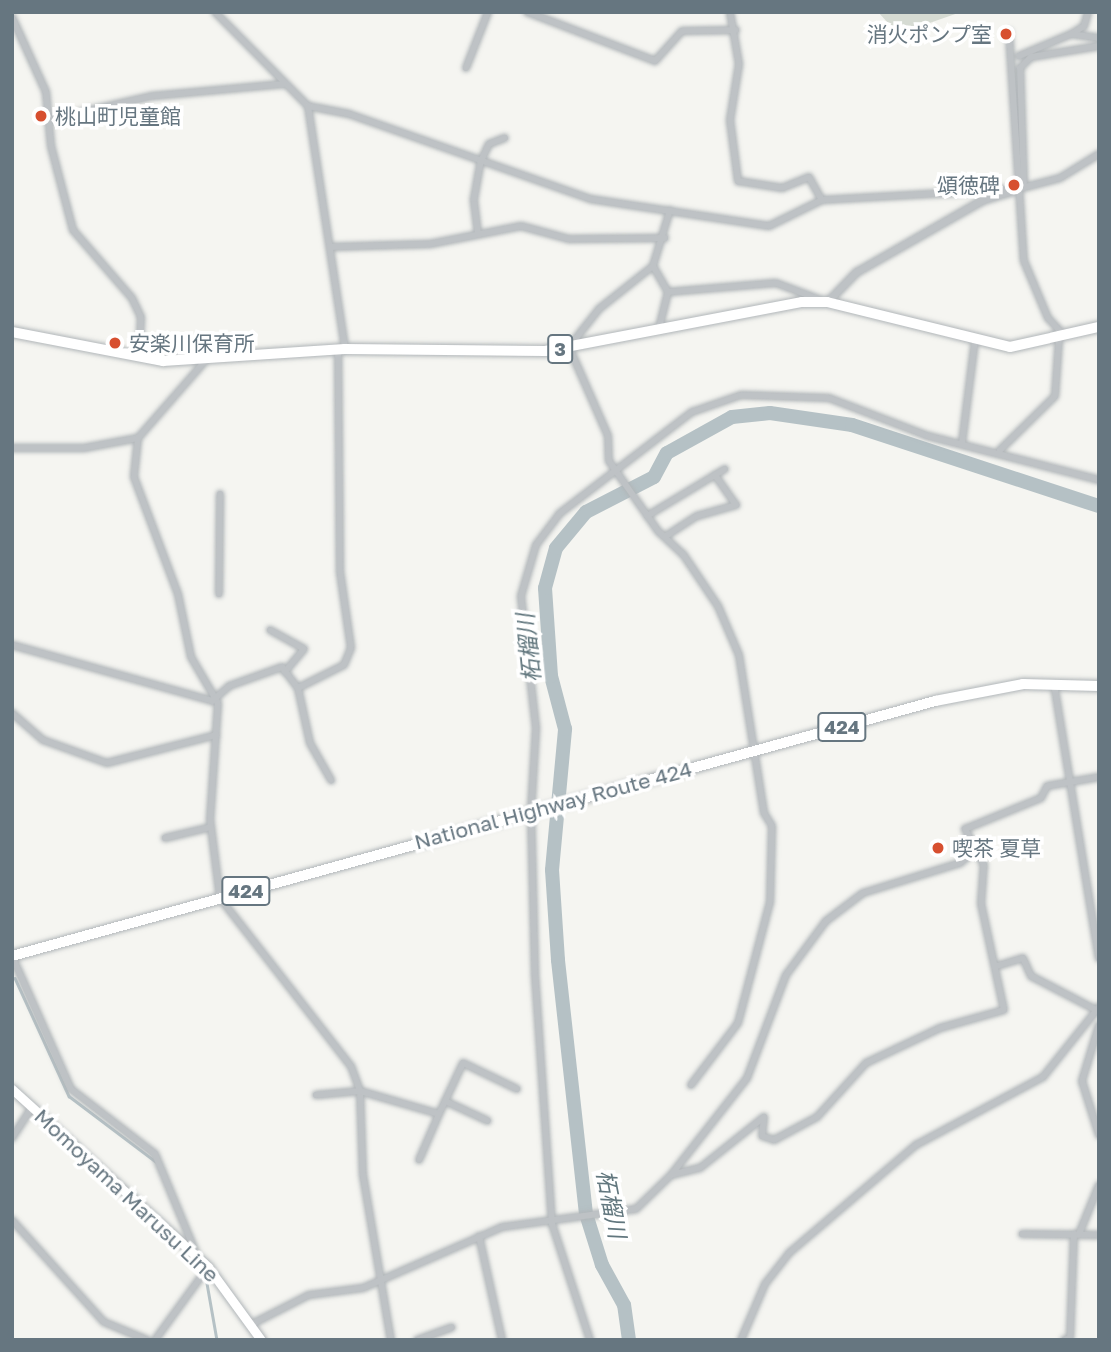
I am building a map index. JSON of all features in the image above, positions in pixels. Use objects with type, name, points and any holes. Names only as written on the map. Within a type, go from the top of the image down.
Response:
[{"type":"main road","name":"3","points":[[12,332],[139,360],[205,360],[341,349],[569,347],[659,329],[827,302],[1010,348],[1062,338],[1099,327]]},
{"type":"main road","name":"National Highway Route 424","points":[[12,956],[758,749],[990,689],[1054,683],[1099,686]]},
{"type":"main road","name":"Momoyama Marusu Line","points":[[12,1089],[208,1267],[261,1340]]},
{"type":"street","points":[[215,12],[222,15],[283,84],[308,106],[481,161],[567,194],[769,226],[822,200],[1021,188]]},
{"type":"street","points":[[466,68],[488,12]]},
{"type":"street","points":[[527,12],[655,61],[682,31],[736,30]]},
{"type":"street","points":[[730,12],[736,30],[739,64],[730,120],[738,181],[782,188],[810,177],[822,200]]},
{"type":"street","points":[[1019,57],[1084,26],[1088,12]]},
{"type":"street","points":[[12,18],[37,64],[73,230],[141,317],[139,360]]},
{"type":"street","points":[[1009,32],[1021,188]]},
{"type":"street","points":[[1071,34],[1099,38]]},
{"type":"street","points":[[1000,450],[1055,396],[1062,338],[1048,318],[1024,261],[1020,68],[1031,57],[1099,46]]},
{"type":"street","points":[[48,120],[152,96],[283,84]]},
{"type":"street","points":[[298,688],[344,665],[351,648],[340,572],[341,349],[330,247],[308,106]]},
{"type":"street","points":[[478,234],[474,199],[481,161],[489,144],[505,138]]},
{"type":"street","points":[[668,292],[776,283],[827,302],[856,272],[982,200],[1060,178],[1099,154]]},
{"type":"street","points":[[670,210],[665,238],[653,266],[599,309],[569,347],[608,436],[615,472],[645,515],[666,536],[718,606],[739,654],[758,749],[764,813],[772,826],[770,902],[738,1023],[691,1085]]},
{"type":"street","points":[[330,247],[430,244],[521,226],[569,239],[665,238]]},
{"type":"street","points":[[653,266],[668,292],[659,329]]},
{"type":"street","points":[[965,445],[975,341]]},
{"type":"street","points":[[205,360],[138,438],[134,477],[178,594],[191,657],[216,698],[211,827],[220,898],[351,1066],[360,1091],[378,1280],[391,1340]]},
{"type":"street","points":[[590,1340],[555,1224],[533,812],[536,728],[521,596],[527,563],[559,514],[692,412],[741,395],[829,398],[965,445],[1000,450],[1099,480]]},
{"type":"street","points":[[12,448],[84,448],[138,438]]},
{"type":"street","points":[[645,515],[724,470]]},
{"type":"street","points":[[666,536],[697,516],[736,506],[715,475]]},
{"type":"street","points":[[219,494],[219,594]]},
{"type":"street","points":[[270,630],[303,649],[285,672]]},
{"type":"street","points":[[12,645],[216,698],[253,677],[282,667],[298,688],[310,743],[331,780]]},
{"type":"street","points":[[1054,683],[1088,923],[1099,958]]},
{"type":"street","points":[[12,713],[43,740],[107,763],[216,735]]},
{"type":"street","points":[[671,1175],[700,1168],[764,1117],[762,1136],[774,1140],[817,1117],[866,1063],[906,1042],[1004,1010],[997,966],[981,904],[984,865],[965,829],[1066,781],[1099,777]]},
{"type":"street","points":[[165,838],[211,827]]},
{"type":"street","points":[[251,1324],[309,1295],[350,1292],[479,1236],[620,1216],[671,1175],[747,1078],[786,975],[826,920],[863,893],[960,863],[977,849]]},
{"type":"street","points":[[1088,923],[1099,919]]},
{"type":"street","points":[[12,956],[66,1081],[155,1154],[198,1258]]},
{"type":"street","points":[[741,1340],[765,1284],[789,1253],[916,1145],[1044,1077],[1098,1010],[1031,976],[1023,958],[997,966]]},
{"type":"street","points":[[1099,1024],[1082,1081],[1099,1135]]},
{"type":"street","points":[[419,1160],[463,1063],[517,1089]]},
{"type":"street","points":[[316,1096],[360,1091],[439,1114]]},
{"type":"street","points":[[445,1101],[488,1121]]},
{"type":"street","points":[[12,1138],[32,1107]]},
{"type":"street","points":[[1064,1340],[1070,1338],[1077,1234],[1099,1185]]},
{"type":"street","points":[[12,1220],[104,1322],[147,1340]]},
{"type":"street","points":[[1022,1234],[1099,1235]]},
{"type":"street","points":[[479,1236],[502,1340]]},
{"type":"street","points":[[155,1340],[208,1267]]},
{"type":"street","points":[[417,1340],[452,1327]]},
{"type":"shaded area","points":[[878,12],[961,12],[898,34]]},
{"type":"waterway","name":"柘榴川","points":[[629,1340],[624,1305],[602,1265],[586,1214],[558,960],[552,870],[565,729],[551,676],[545,588],[556,548],[586,512],[654,477],[667,453],[732,417],[770,413],[852,425],[1099,506]]},
{"type":"waterway","points":[[15,978],[69,1096],[155,1161]]},
{"type":"waterway","points":[[205,1272],[217,1340]]},
{"type":"place","name":"消火ポンプ室","points":[[1006,34]]},
{"type":"place","name":"桃山町児童館","points":[[41,116]]},
{"type":"place","name":"頌徳碑","points":[[1014,185]]},
{"type":"place","name":"安楽川保育所","points":[[115,343]]},
{"type":"place","name":"喫茶 夏草","points":[[938,848]]}]
